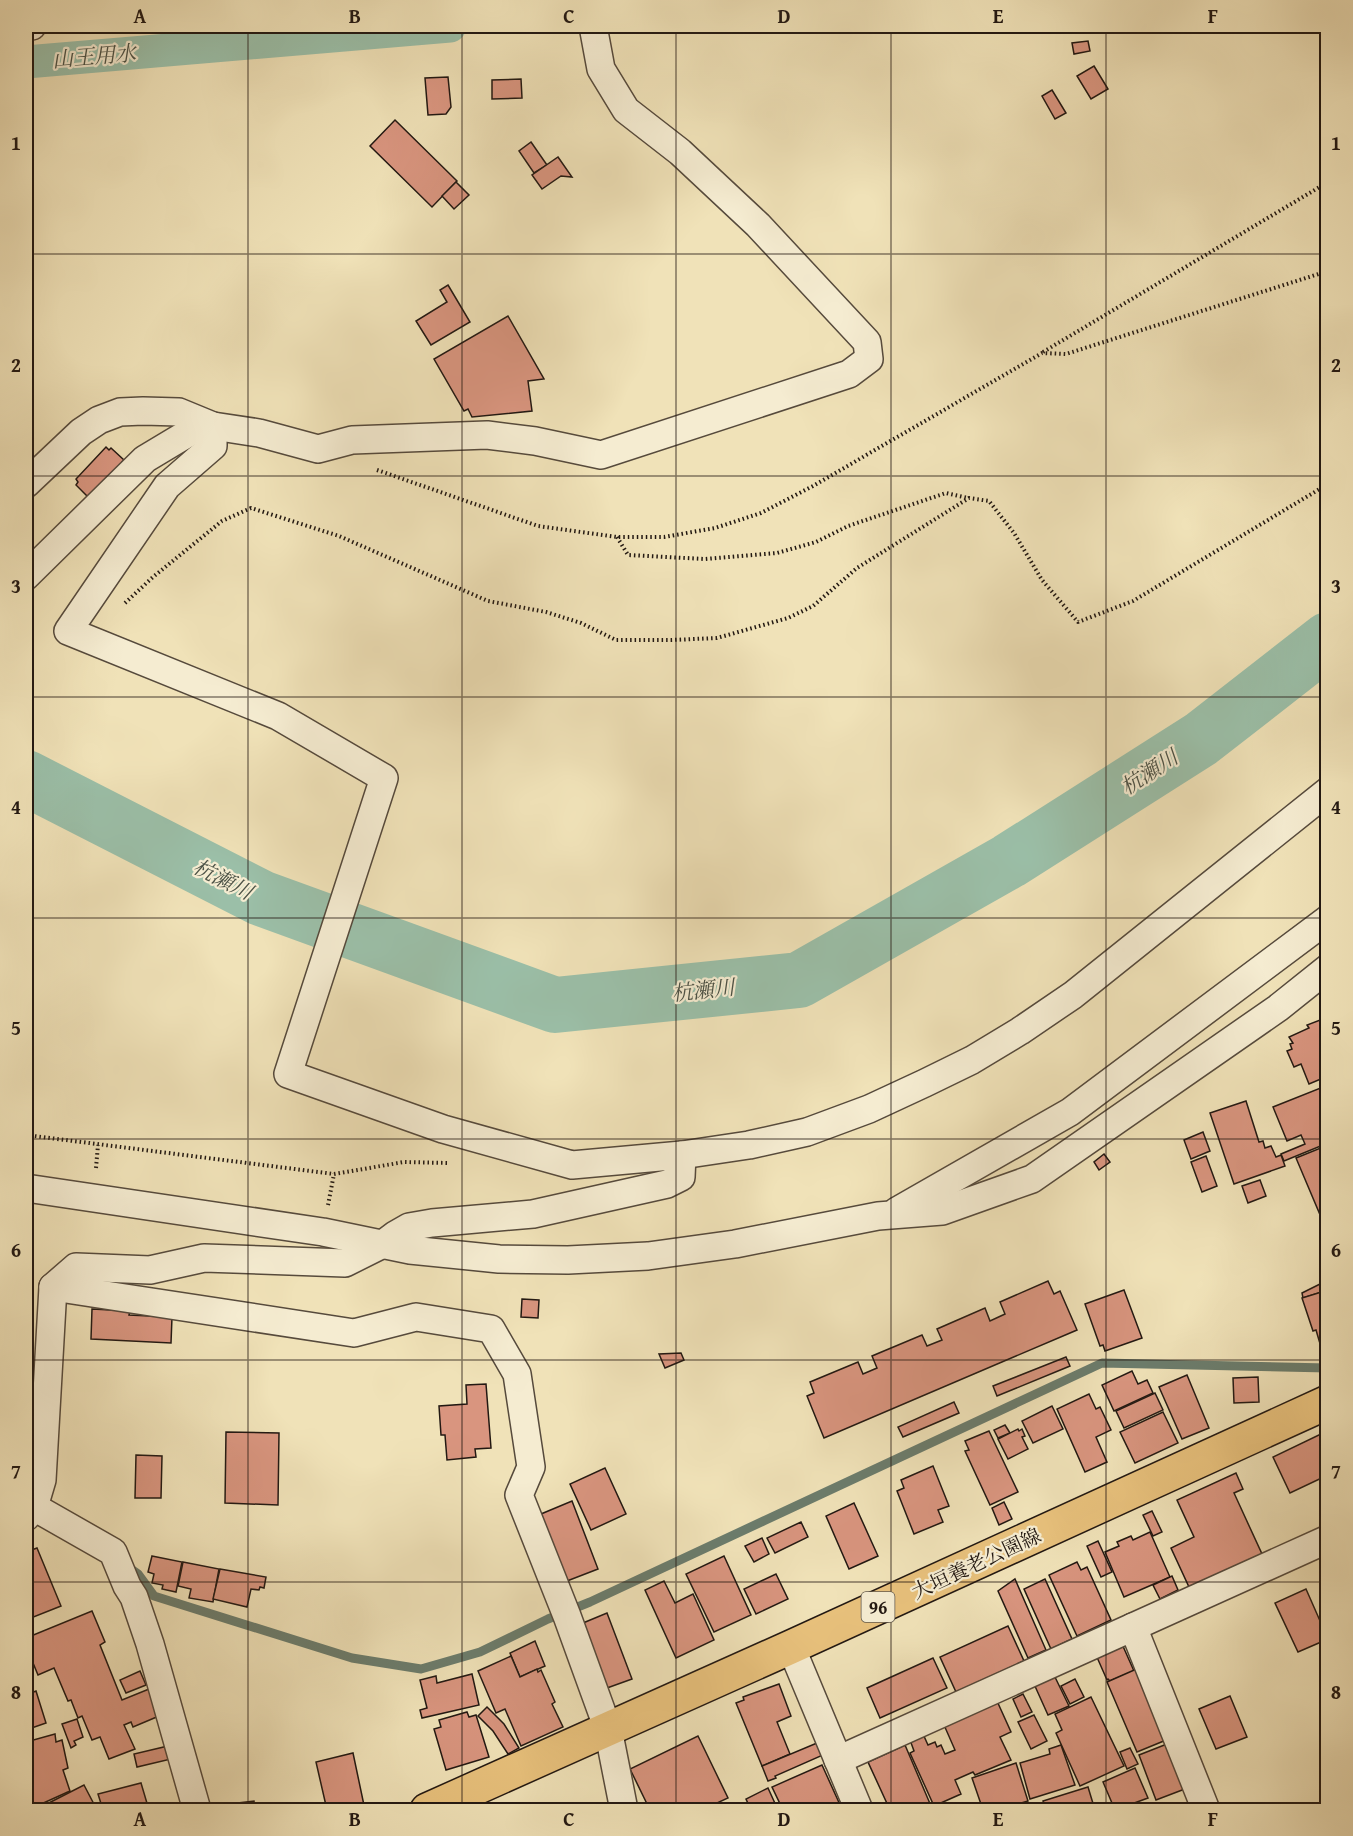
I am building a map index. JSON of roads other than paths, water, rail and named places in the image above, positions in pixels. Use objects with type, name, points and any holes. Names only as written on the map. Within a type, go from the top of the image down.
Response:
[{"type":"main road","name":"大垣養老公園線","points":[[426,1810],[1325,1408]]},
{"type":"street","points":[[26,26],[32,26]]},
{"type":"street","points":[[26,484],[81,432],[99,420],[120,412],[179,412],[213,426],[259,433],[318,449],[352,440],[487,435],[535,441],[601,455],[849,374],[869,359],[867,342],[758,225],[680,152],[626,111],[601,69],[593,31]]},
{"type":"street","points":[[26,576],[145,459],[190,432],[213,426]]},
{"type":"street","points":[[213,426],[213,446],[167,486],[68,631],[278,716],[384,778],[288,1074],[443,1129],[572,1165],[682,1155],[749,1145],[807,1132],[869,1109],[972,1060],[1073,995],[1328,791]]},
{"type":"street","points":[[891,1215],[1070,1112],[1328,919]]},
{"type":"street","points":[[26,1188],[323,1232],[410,1250],[498,1259],[568,1260],[648,1256],[735,1244],[891,1215],[942,1211],[1032,1179],[1278,1008],[1328,968]]},
{"type":"street","points":[[197,1810],[150,1644],[134,1597],[113,1552],[30,1512],[42,1480],[53,1287],[76,1267],[150,1270],[204,1258],[345,1263],[383,1244],[409,1227],[533,1214],[667,1184],[681,1177],[682,1155]]},
{"type":"street","points":[[53,1287],[354,1333],[416,1317],[491,1329],[517,1374],[531,1467],[519,1495],[567,1616],[608,1729],[624,1810]]},
{"type":"street","points":[[838,1760],[1328,1539]]},
{"type":"street","points":[[1133,1628],[1206,1810]]},
{"type":"street","points":[[791,1647],[859,1810]]},
{"type":"waterway","name":"山王用水","points":[[26,62],[450,26]]},
{"type":"waterway","name":"杭瀬川","points":[[26,778],[261,898],[555,1005],[799,980],[1009,861],[1201,739],[1328,640]]},
{"type":"waterway","points":[[128,1567],[138,1574],[154,1596],[352,1658],[421,1669],[480,1652],[1102,1363],[1328,1368]]}]
